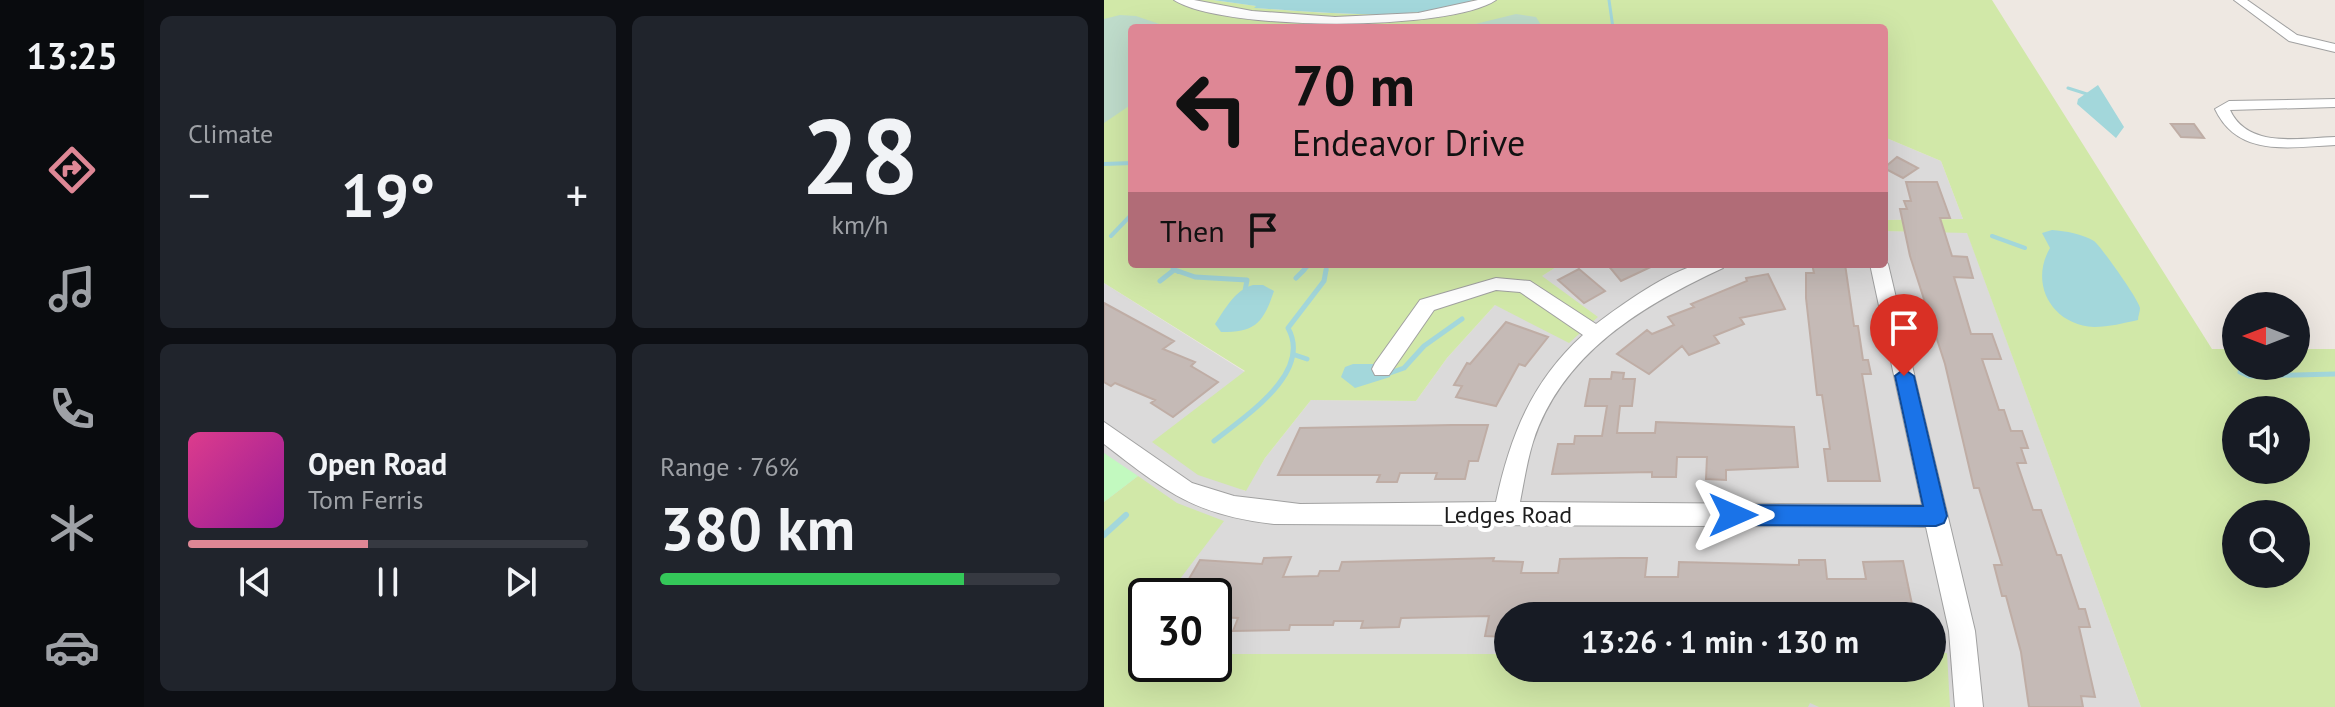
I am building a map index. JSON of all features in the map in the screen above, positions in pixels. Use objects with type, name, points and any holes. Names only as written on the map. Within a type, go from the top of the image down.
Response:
[{"type":"street","points":[[1180,0],[1265,16],[1357,19],[1426,15],[1490,0]]},
{"type":"street","points":[[2243,1],[2293,38],[2335,48]]},
{"type":"street","points":[[2335,103],[2229,105],[2222,109],[2224,117],[2237,132],[2262,142],[2335,141]]},
{"type":"street","points":[[1506,513],[1520,451],[1531,419],[1564,365],[1595,333],[1643,299],[1709,268]]},
{"type":"street","points":[[1880,268],[1962,631],[1969,707]]},
{"type":"street","points":[[1382,369],[1427,305],[1496,284],[1524,286],[1595,333]]},
{"type":"street","name":"Ledges Road","points":[[1104,431],[1193,494],[1240,509],[1300,515],[1936,516]]},
{"type":"shaded area","points":[[1888,139],[1941,161],[1963,219],[1888,220]]},
{"type":"shaded area","points":[[1888,231],[1967,232],[2141,707],[1104,707],[1104,283],[1245,372],[1153,442],[1245,491],[1265,458],[1311,400],[1416,401],[1447,358],[1495,305],[1555,268],[1888,268]]},
{"type":"green space","points":[[1104,0],[1213,0],[1256,8],[1395,14],[1424,12],[1473,0],[1992,0],[2212,349],[2222,349],[2222,380],[2310,380],[2310,349],[2335,349],[2335,707],[2141,707],[1967,233],[1888,231],[1888,220],[1963,219],[1941,161],[1888,139],[1888,24],[1128,24],[1128,268],[1555,268],[1542,276],[1598,317],[1569,343],[1495,305],[1447,358],[1416,401],[1311,400],[1265,458],[1246,491],[1198,475],[1152,442],[1245,371],[1104,283]]},
{"type":"green space","points":[[1516,14],[1536,17],[1540,24],[1475,24]]},
{"type":"green space","points":[[1120,15],[1136,16],[1159,24],[1128,24],[1128,107],[1104,123],[1104,19]]},
{"type":"green space","points":[[1104,453],[1138,476],[1104,502]]},
{"type":"green space","points":[[1138,476],[1177,503],[1224,521],[1181,578],[1128,578],[1128,682],[1232,682],[1232,654],[1494,654],[1494,682],[1946,682],[1947,653],[1950,707],[1819,707],[1810,703],[1808,707],[1104,707],[1104,502]]},
{"type":"water","points":[[1213,0],[1473,0],[1423,12],[1365,14],[1254,8],[1256,6]]},
{"type":"water","points":[[2098,85],[2124,127],[2116,138],[2077,104],[2078,99]]},
{"type":"water","points":[[2052,230],[2079,235],[2098,245],[2138,303],[2138,320],[2094,327],[2079,325],[2056,311],[2048,300],[2042,275],[2050,248],[2042,233]]},
{"type":"water","points":[[1253,285],[1263,285],[1274,291],[1262,318],[1242,330],[1221,332],[1215,324],[1223,312],[1236,296]]},
{"type":"water","points":[[1382,364],[1392,369],[1390,377],[1355,388],[1341,377],[1345,367]]},
{"type":"building","points":[[2171,124],[2194,124],[2204,138],[2181,137]]},
{"type":"building","points":[[1897,157],[1918,168],[1903,178],[1888,170],[1888,165]]},
{"type":"building","points":[[1906,182],[1937,182],[1950,218],[1940,218],[1952,256],[1967,257],[1973,278],[1954,277],[1971,334],[1992,334],[2001,359],[1982,359],[1999,410],[2004,410],[2011,431],[2022,431],[2028,448],[2021,448],[2026,463],[2017,463],[2033,510],[2041,510],[2057,555],[2061,555],[2079,609],[2085,609],[2090,627],[2079,627],[2095,697],[2081,696],[2083,707],[2029,707],[2021,652],[1994,565],[2002,565],[1979,488],[1974,488],[1945,364],[1910,256],[1900,209],[1907,209],[1904,201],[1911,201]]},
{"type":"building","points":[[1610,268],[1649,268],[1621,281]]},
{"type":"building","points":[[1813,268],[1846,268],[1854,326],[1858,326],[1863,360],[1868,360],[1871,374],[1862,374],[1880,481],[1828,481],[1824,449],[1830,449],[1822,395],[1817,395],[1806,298],[1806,273],[1814,273]]},
{"type":"building","points":[[1579,269],[1605,291],[1584,303],[1558,280]]},
{"type":"building","points":[[1768,274],[1785,309],[1740,318],[1744,324],[1714,336],[1719,343],[1689,355],[1682,346],[1649,374],[1617,354],[1647,330],[1652,334],[1674,325],[1668,317],[1694,307],[1691,304],[1747,281],[1746,278]]},
{"type":"building","points":[[1104,303],[1174,341],[1163,349],[1195,362],[1191,366],[1218,382],[1173,417],[1151,403],[1155,400],[1115,383],[1111,386],[1104,382]]},
{"type":"building","points":[[1506,322],[1548,337],[1525,366],[1519,364],[1496,406],[1456,397],[1462,386],[1454,385],[1467,363],[1470,364]]},
{"type":"building","points":[[1612,372],[1624,373],[1623,379],[1635,379],[1632,406],[1620,406],[1617,433],[1655,433],[1656,422],[1794,427],[1798,467],[1726,470],[1726,480],[1706,479],[1707,457],[1677,457],[1676,477],[1652,477],[1652,472],[1552,474],[1558,444],[1574,444],[1575,436],[1602,436],[1607,406],[1585,406],[1590,379],[1611,379]]},
{"type":"building","points":[[1488,425],[1478,461],[1469,461],[1465,479],[1435,479],[1437,473],[1400,473],[1397,482],[1377,482],[1380,475],[1278,475],[1300,428]]},
{"type":"building","points":[[1291,557],[1283,577],[1318,576],[1320,571],[1339,571],[1342,562],[1494,558],[1493,561],[1523,562],[1521,573],[1558,573],[1560,559],[1647,558],[1645,577],[1678,577],[1679,562],[1799,565],[1799,560],[1825,560],[1827,579],[1866,579],[1863,562],[1903,561],[1912,602],[1494,602],[1494,636],[1485,636],[1489,616],[1401,618],[1399,627],[1361,628],[1363,621],[1334,621],[1333,625],[1290,625],[1289,630],[1233,631],[1238,618],[1232,618],[1232,578],[1190,578],[1200,560],[1262,564],[1264,558]]},
{"type":"waterway","points":[[1609,0],[1612,24]]},
{"type":"waterway","points":[[2068,88],[2090,95]]},
{"type":"waterway","points":[[1104,164],[1128,163]]},
{"type":"waterway","points":[[1111,236],[1128,218]]},
{"type":"waterway","points":[[1992,236],[2025,248]]},
{"type":"waterway","points":[[1296,278],[1306,268]]},
{"type":"waterway","points":[[1326,268],[1326,272]]},
{"type":"waterway","points":[[1160,281],[1174,270]]},
{"type":"waterway","points":[[1176,270],[1195,277],[1247,280],[1245,291]]},
{"type":"waterway","points":[[1214,441],[1258,406],[1284,377],[1291,361],[1293,345],[1288,328],[1324,281],[1326,270]]},
{"type":"waterway","points":[[1387,374],[1404,368],[1424,346],[1462,319]]},
{"type":"waterway","points":[[1295,355],[1307,359]]},
{"type":"waterway","points":[[2310,375],[2335,374]]},
{"type":"waterway","points":[[1104,535],[1126,515]]},
{"type":"route","points":[[1733,515],[1936,516],[1904,376]]}]
